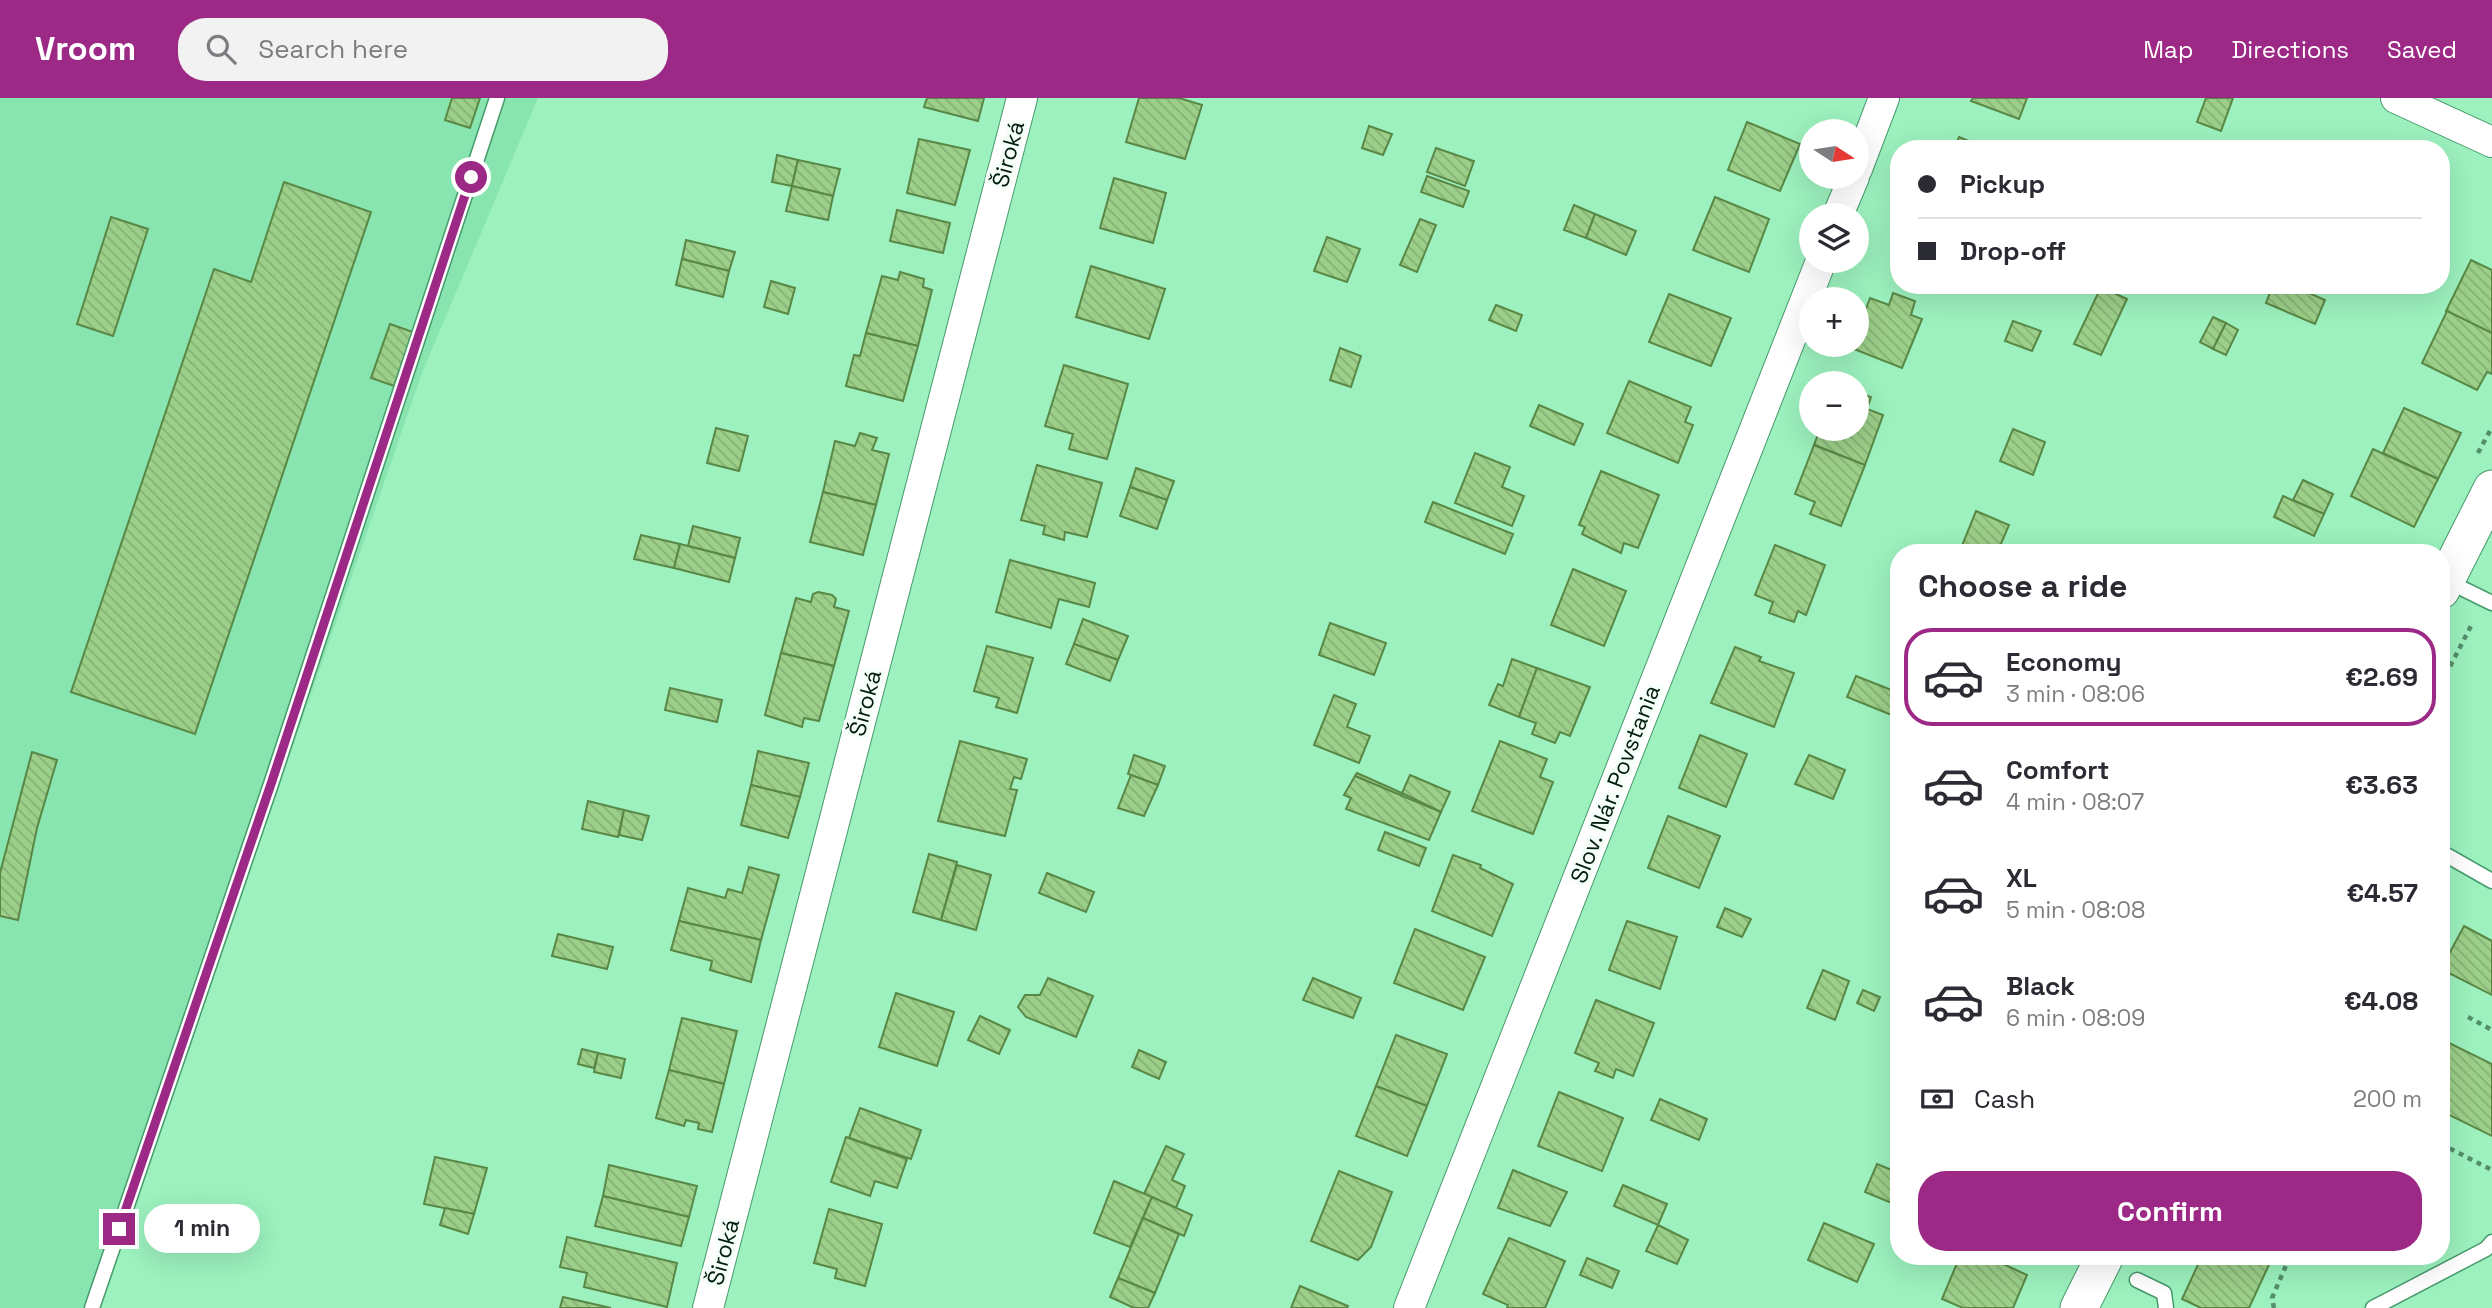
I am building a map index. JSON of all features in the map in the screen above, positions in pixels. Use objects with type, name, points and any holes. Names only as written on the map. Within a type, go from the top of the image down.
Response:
[{"type":"street","name":"Široká","points":[[708,1308],[1023,98]]},
{"type":"street","points":[[1869,137],[1884,98]]},
{"type":"street","points":[[2396,98],[2492,142]]},
{"type":"street","name":"Slov. Nár. Povstania","points":[[1409,1308],[1816,273]]},
{"type":"street","points":[[2450,574],[2492,489]]},
{"type":"street","points":[[2080,1308],[2101,1265]]},
{"type":"lane","points":[[92,1308],[271,784],[496,98]]},
{"type":"lane","points":[[2450,588],[2489,601]]},
{"type":"lane","points":[[2450,857],[2492,881]]},
{"type":"lane","points":[[2373,1308],[2486,1249],[2492,1242]]},
{"type":"lane","points":[[2137,1280],[2164,1293],[2166,1308]]},
{"type":"path","points":[[2450,668],[2489,601]]},
{"type":"path","points":[[2468,1017],[2492,1030]]},
{"type":"path","points":[[2450,1149],[2492,1170]]},
{"type":"path","points":[[2274,1308],[2272,1298],[2286,1265]]},
{"type":"shaded area","points":[[0,98],[538,98],[422,373],[99,1308],[0,1308]]},
{"type":"building","points":[[452,98],[480,98],[470,128],[445,120]]},
{"type":"building","points":[[927,98],[984,98],[978,121],[924,107]]},
{"type":"building","points":[[1139,98],[1179,98],[1202,105],[1185,159],[1126,142]]},
{"type":"building","points":[[1973,98],[2027,98],[2019,119],[1971,101]]},
{"type":"building","points":[[2206,98],[2233,98],[2221,131],[2197,122]]},
{"type":"building","points":[[1747,122],[1799,144],[1780,191],[1728,170]]},
{"type":"building","points":[[1369,126],[1392,134],[1383,155],[1362,148]]},
{"type":"building","points":[[919,139],[970,150],[955,205],[907,193]]},
{"type":"building","points":[[1436,148],[1474,161],[1465,186],[1427,172]]},
{"type":"building","points":[[777,155],[798,160],[792,186],[772,182]]},
{"type":"building","points":[[798,160],[840,169],[833,196],[792,186]]},
{"type":"building","points":[[1427,176],[1469,191],[1463,207],[1421,192]]},
{"type":"building","points":[[1114,178],[1166,193],[1153,243],[1100,228]]},
{"type":"building","points":[[284,182],[371,212],[195,734],[71,692],[214,269],[251,282]]},
{"type":"building","points":[[792,186],[833,196],[828,220],[786,211]]},
{"type":"building","points":[[1715,197],[1769,219],[1749,272],[1693,250]]},
{"type":"building","points":[[1574,205],[1595,214],[1586,238],[1564,230]]},
{"type":"building","points":[[897,210],[950,223],[943,253],[890,241]]},
{"type":"building","points":[[1595,214],[1636,231],[1626,255],[1586,238]]},
{"type":"building","points":[[111,217],[148,229],[113,336],[77,324]]},
{"type":"building","points":[[1420,219],[1436,225],[1417,272],[1400,265]]},
{"type":"building","points":[[1327,237],[1360,249],[1347,282],[1314,271]]},
{"type":"building","points":[[686,240],[735,252],[729,271],[682,259]]},
{"type":"building","points":[[682,259],[729,271],[723,297],[676,285]]},
{"type":"building","points":[[2471,260],[2492,270],[2492,333],[2446,311]]},
{"type":"building","points":[[1091,266],[1165,289],[1149,339],[1076,317]]},
{"type":"building","points":[[900,272],[924,279],[923,287],[932,290],[918,346],[866,333],[882,276],[898,280]]},
{"type":"building","points":[[771,281],[795,288],[788,314],[764,307]]},
{"type":"building","points":[[1669,294],[1731,318],[1711,366],[1649,342]]},
{"type":"building","points":[[1893,294],[1915,301],[1911,315],[1922,319],[1902,368],[1869,355],[1870,298],[1889,305]]},
{"type":"building","points":[[2098,294],[2116,294],[2127,299],[2101,355],[2074,344]]},
{"type":"building","points":[[2270,294],[2311,294],[2325,300],[2315,324],[2266,303]]},
{"type":"building","points":[[1496,305],[1522,315],[1516,331],[1489,320]]},
{"type":"building","points":[[2447,311],[2492,333],[2492,374],[2487,372],[2477,390],[2422,363]]},
{"type":"building","points":[[2213,317],[2226,323],[2213,349],[2200,342]]},
{"type":"building","points":[[2013,321],[2041,331],[2032,351],[2005,341]]},
{"type":"building","points":[[2226,323],[2238,330],[2226,355],[2213,349]]},
{"type":"building","points":[[390,324],[413,332],[394,386],[371,378]]},
{"type":"building","points":[[866,333],[918,346],[903,401],[846,386],[854,355],[860,356]]},
{"type":"building","points":[[1340,348],[1361,356],[1351,387],[1330,380]]},
{"type":"building","points":[[1064,365],[1128,384],[1107,459],[1069,449],[1073,434],[1045,426]]},
{"type":"building","points":[[1629,381],[1691,407],[1685,422],[1693,425],[1678,463],[1607,433]]},
{"type":"building","points":[[1539,405],[1583,424],[1574,445],[1530,426]]},
{"type":"building","points":[[2404,408],[2461,433],[2438,479],[2383,453]]},
{"type":"building","points":[[1869,410],[1883,415],[1865,465],[1814,445],[1816,441],[1869,441]]},
{"type":"building","points":[[716,428],[748,436],[739,471],[707,463]]},
{"type":"building","points":[[2013,429],[2045,442],[2033,475],[2000,461]]},
{"type":"building","points":[[860,433],[877,438],[872,450],[889,454],[876,505],[823,492],[835,441],[855,446]]},
{"type":"building","points":[[1814,445],[1865,465],[1841,526],[1810,514],[1815,502],[1795,494]]},
{"type":"building","points":[[2373,449],[2438,479],[2414,527],[2351,496]]},
{"type":"building","points":[[1475,453],[1510,467],[1502,487],[1524,496],[1512,526],[1455,503]]},
{"type":"building","points":[[1037,465],[1102,483],[1087,537],[1065,532],[1064,540],[1043,534],[1045,526],[1021,520]]},
{"type":"building","points":[[1136,468],[1174,481],[1167,500],[1130,487]]},
{"type":"building","points":[[1601,471],[1659,495],[1638,548],[1624,543],[1621,553],[1582,534],[1585,527],[1579,525]]},
{"type":"building","points":[[2303,480],[2333,494],[2324,514],[2293,500]]},
{"type":"building","points":[[1130,487],[1167,500],[1157,529],[1120,516]]},
{"type":"building","points":[[823,492],[876,505],[863,555],[810,542]]},
{"type":"building","points":[[2283,496],[2324,514],[2314,536],[2274,517]]},
{"type":"building","points":[[1433,502],[1513,534],[1505,554],[1425,522]]},
{"type":"building","points":[[1976,511],[2009,525],[2001,544],[1963,544]]},
{"type":"building","points":[[693,526],[740,538],[735,558],[688,546]]},
{"type":"building","points":[[641,535],[680,544],[674,568],[634,559]]},
{"type":"building","points":[[680,544],[735,558],[729,582],[674,568]]},
{"type":"building","points":[[1775,545],[1825,565],[1806,615],[1798,611],[1794,622],[1769,613],[1773,602],[1755,595]]},
{"type":"building","points":[[1010,560],[1095,583],[1089,607],[1059,599],[1051,628],[996,612]]},
{"type":"building","points":[[1573,569],[1626,591],[1604,646],[1551,625]]},
{"type":"building","points":[[818,592],[832,595],[836,599],[834,607],[849,611],[834,666],[781,653],[796,598],[811,602],[813,594]]},
{"type":"building","points":[[1083,619],[1128,636],[1118,660],[1074,644]]},
{"type":"building","points":[[1330,623],[1386,643],[1374,675],[1319,655]]},
{"type":"building","points":[[1074,644],[1118,660],[1110,681],[1066,664]]},
{"type":"building","points":[[987,646],[1033,658],[1017,713],[996,707],[999,698],[974,691]]},
{"type":"building","points":[[1735,647],[1761,657],[1759,661],[1794,673],[1774,727],[1711,703]]},
{"type":"building","points":[[781,653],[834,666],[819,721],[804,718],[802,727],[765,715]]},
{"type":"building","points":[[1512,659],[1537,668],[1519,717],[1489,705],[1498,684],[1503,686]]},
{"type":"building","points":[[1537,668],[1590,687],[1570,736],[1560,732],[1555,743],[1532,734],[1536,723],[1519,717]]},
{"type":"building","points":[[1856,676],[1890,689],[1890,714],[1847,697]]},
{"type":"building","points":[[670,688],[722,700],[717,722],[665,710]]},
{"type":"building","points":[[1334,695],[1356,704],[1347,727],[1370,736],[1359,763],[1314,745]]},
{"type":"building","points":[[1700,735],[1747,754],[1726,807],[1679,788]]},
{"type":"building","points":[[960,741],[1027,759],[1021,779],[1014,777],[1010,789],[1017,790],[1005,836],[938,821]]},
{"type":"building","points":[[1500,741],[1547,759],[1540,777],[1553,782],[1533,834],[1472,811]]},
{"type":"building","points":[[758,751],[809,763],[800,797],[751,785]]},
{"type":"building","points":[[32,752],[57,760],[37,828],[18,920],[0,916],[0,873]]},
{"type":"building","points":[[1134,755],[1165,766],[1158,785],[1128,774]]},
{"type":"building","points":[[1809,755],[1845,770],[1833,799],[1795,784]]},
{"type":"building","points":[[1357,773],[1402,793],[1401,796],[1355,776]]},
{"type":"building","points":[[1131,775],[1158,785],[1144,816],[1118,808]]},
{"type":"building","points":[[1410,775],[1450,792],[1441,812],[1402,793]]},
{"type":"building","points":[[1355,776],[1441,812],[1429,840],[1346,809],[1351,798],[1344,795]]},
{"type":"building","points":[[751,785],[800,797],[788,838],[741,825]]},
{"type":"building","points":[[588,801],[624,810],[618,837],[582,829]]},
{"type":"building","points":[[624,810],[649,816],[642,840],[619,835]]},
{"type":"building","points":[[1668,816],[1720,836],[1699,888],[1648,868]]},
{"type":"building","points":[[1385,832],[1426,848],[1419,866],[1378,850]]},
{"type":"building","points":[[929,854],[957,862],[941,920],[913,912]]},
{"type":"building","points":[[1453,855],[1481,865],[1480,868],[1513,884],[1492,936],[1432,911]]},
{"type":"building","points":[[957,865],[991,875],[976,930],[941,920]]},
{"type":"building","points":[[749,867],[779,875],[761,940],[679,921],[688,888],[725,898],[728,889],[742,893]]},
{"type":"building","points":[[1047,873],[1094,892],[1086,912],[1039,893]]},
{"type":"building","points":[[1725,908],[1751,919],[1742,937],[1717,927]]},
{"type":"building","points":[[679,921],[761,940],[751,982],[710,970],[712,961],[671,950]]},
{"type":"building","points":[[1627,921],[1677,937],[1660,989],[1609,970]]},
{"type":"building","points":[[2464,926],[2492,941],[2492,995],[2450,974],[2450,952]]},
{"type":"building","points":[[1415,929],[1485,957],[1463,1010],[1394,983]]},
{"type":"building","points":[[558,934],[613,947],[607,969],[552,956]]},
{"type":"building","points":[[1823,970],[1849,981],[1835,1020],[1807,1008]]},
{"type":"building","points":[[1048,978],[1093,996],[1076,1037],[1026,1017],[1018,1007],[1025,995],[1040,995]]},
{"type":"building","points":[[1313,978],[1361,998],[1353,1018],[1303,1000]]},
{"type":"building","points":[[1863,990],[1880,997],[1874,1011],[1857,1003]]},
{"type":"building","points":[[896,993],[954,1012],[937,1066],[879,1047]]},
{"type":"building","points":[[1596,1000],[1654,1023],[1633,1076],[1616,1069],[1613,1078],[1595,1071],[1599,1063],[1575,1053]]},
{"type":"building","points":[[980,1016],[1010,1030],[999,1054],[968,1040]]},
{"type":"building","points":[[682,1018],[737,1031],[724,1084],[669,1070]]},
{"type":"building","points":[[1396,1035],[1447,1054],[1427,1106],[1376,1086]]},
{"type":"building","points":[[2450,1043],[2492,1064],[2492,1136],[2450,1115]]},
{"type":"building","points":[[582,1049],[598,1053],[594,1068],[578,1064]]},
{"type":"building","points":[[1139,1050],[1166,1062],[1159,1079],[1132,1067]]},
{"type":"building","points":[[598,1053],[625,1059],[621,1078],[594,1072]]},
{"type":"building","points":[[669,1070],[724,1084],[712,1132],[698,1129],[699,1123],[686,1120],[684,1126],[656,1118]]},
{"type":"building","points":[[1376,1086],[1427,1106],[1407,1156],[1356,1136]]},
{"type":"building","points":[[1559,1092],[1623,1118],[1602,1171],[1538,1146]]},
{"type":"building","points":[[1660,1099],[1707,1119],[1699,1140],[1651,1120]]},
{"type":"building","points":[[860,1108],[921,1130],[911,1159],[849,1138]]},
{"type":"building","points":[[846,1137],[907,1159],[897,1188],[875,1181],[870,1196],[831,1182]]},
{"type":"building","points":[[1166,1146],[1184,1154],[1172,1180],[1185,1186],[1176,1208],[1144,1194]]},
{"type":"building","points":[[435,1157],[487,1168],[474,1214],[424,1204]]},
{"type":"building","points":[[1877,1164],[1890,1169],[1890,1202],[1865,1192]]},
{"type":"building","points":[[609,1165],[697,1186],[689,1217],[603,1196]]},
{"type":"building","points":[[1513,1170],[1567,1192],[1550,1226],[1498,1208]]},
{"type":"building","points":[[1339,1171],[1392,1192],[1371,1247],[1358,1260],[1311,1241]]},
{"type":"building","points":[[1114,1181],[1152,1197],[1130,1247],[1094,1233]]},
{"type":"building","points":[[1623,1185],[1667,1204],[1658,1225],[1614,1206]]},
{"type":"building","points":[[603,1196],[689,1217],[681,1246],[595,1226]]},
{"type":"building","points":[[1152,1197],[1192,1215],[1184,1236],[1143,1218]]},
{"type":"building","points":[[445,1208],[474,1214],[468,1234],[440,1225]]},
{"type":"building","points":[[829,1209],[882,1224],[865,1286],[835,1278],[837,1269],[814,1263]]},
{"type":"building","points":[[1143,1218],[1179,1234],[1155,1293],[1118,1278]]},
{"type":"building","points":[[1824,1223],[1874,1244],[1857,1282],[1808,1260]]},
{"type":"building","points":[[1658,1225],[1688,1240],[1677,1264],[1646,1251]]},
{"type":"building","points":[[567,1237],[677,1263],[667,1307],[584,1287],[587,1273],[560,1267]]},
{"type":"building","points":[[1509,1238],[1565,1261],[1545,1308],[1507,1308],[1508,1305],[1483,1294]]},
{"type":"building","points":[[1587,1258],[1619,1271],[1612,1288],[1580,1275]]},
{"type":"building","points":[[1956,1265],[2005,1265],[2027,1275],[2013,1308],[1963,1308],[1942,1299]]},
{"type":"building","points":[[2198,1265],[2269,1265],[2249,1308],[2201,1308],[2182,1299]]},
{"type":"building","points":[[1118,1278],[1155,1293],[1148,1308],[1134,1308],[1110,1297]]},
{"type":"building","points":[[1300,1286],[1348,1306],[1291,1308]]},
{"type":"building","points":[[563,1297],[611,1308],[560,1308]]},
{"type":"route","points":[[119,1229],[271,784],[471,177]]}]
